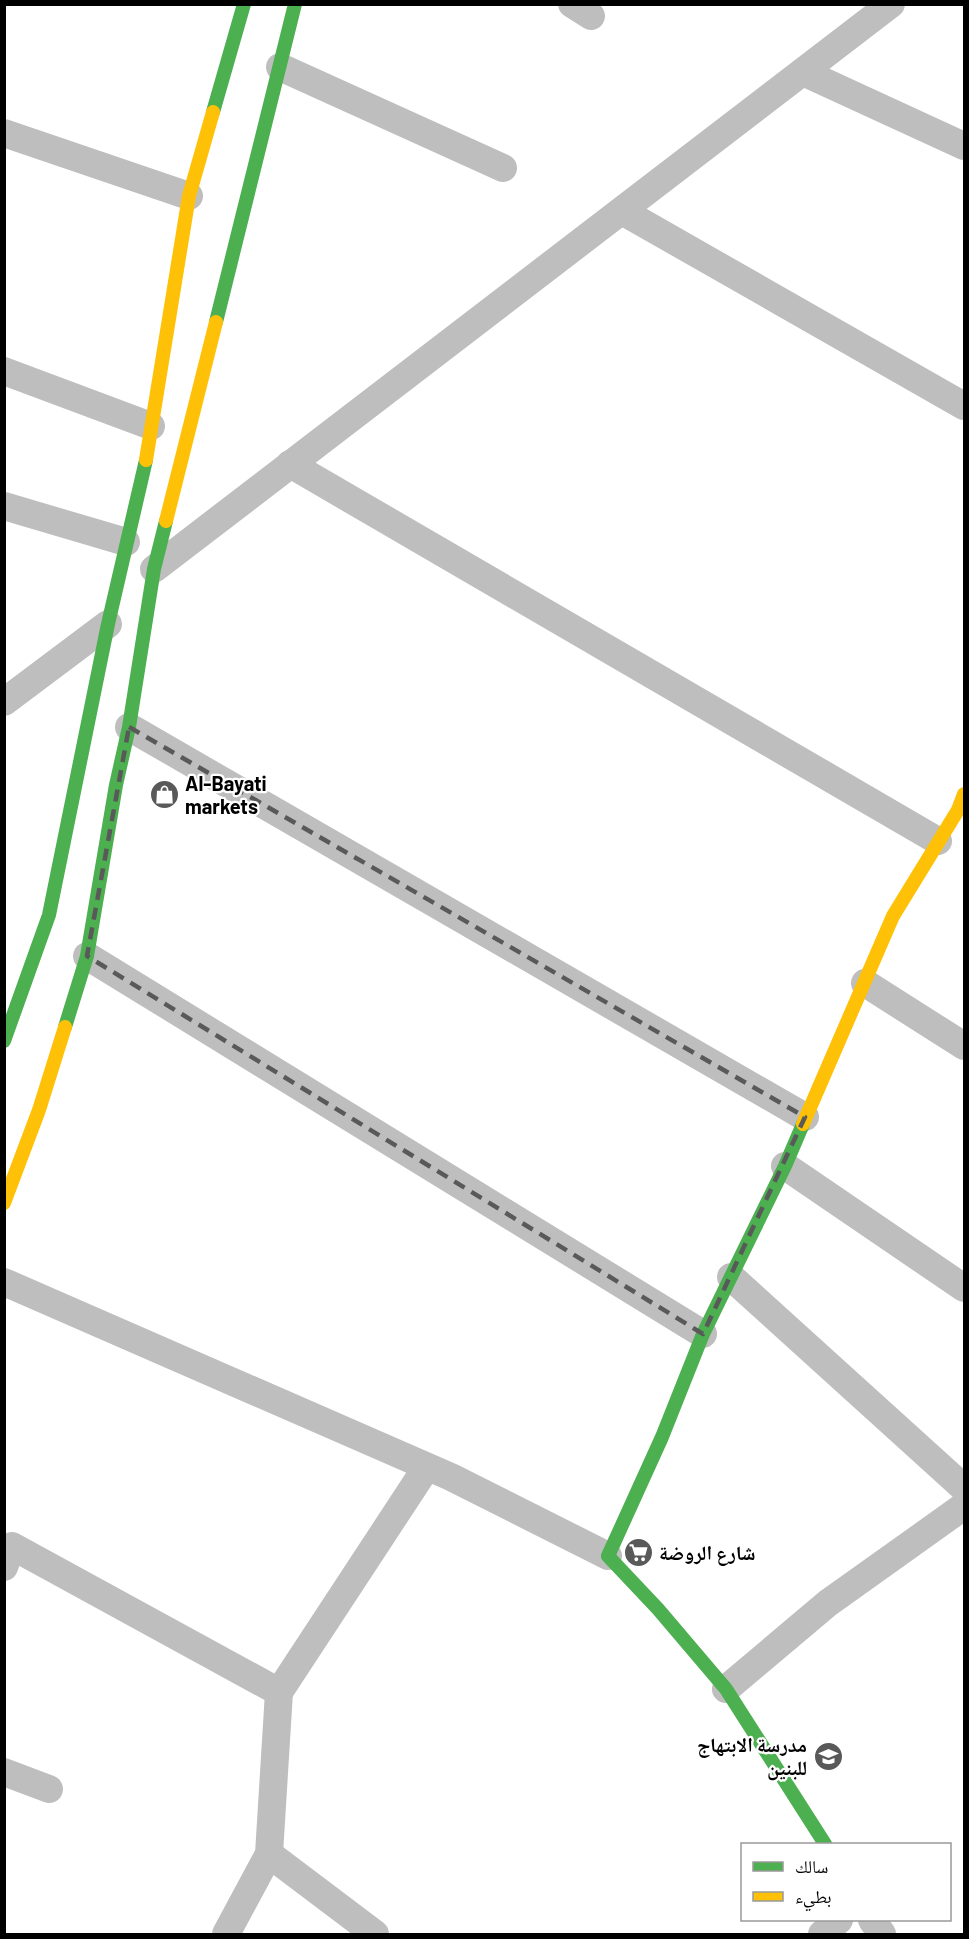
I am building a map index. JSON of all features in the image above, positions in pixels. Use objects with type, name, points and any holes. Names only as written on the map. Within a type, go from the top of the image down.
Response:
[{"type":"street","points":[[4,1041],[49,915],[108,624],[147,454],[189,196],[244,4]]},
{"type":"street","points":[[4,1203],[39,1110],[87,956],[116,785],[129,727],[154,568],[294,4]]},
{"type":"street","points":[[154,568],[889,5]]},
{"type":"street","points":[[280,67],[503,168]]},
{"type":"street","points":[[803,72],[964,146]]},
{"type":"street","points":[[4,133],[189,196]]},
{"type":"street","points":[[622,211],[964,406]]},
{"type":"street","points":[[4,371],[151,426]]},
{"type":"street","points":[[290,464],[938,841]]},
{"type":"street","points":[[4,506],[126,542]]},
{"type":"street","points":[[4,702],[108,624]]},
{"type":"street","points":[[129,727],[805,1117]]},
{"type":"street","points":[[609,1556],[662,1437],[703,1334],[785,1166],[892,916],[962,806]]},
{"type":"street","points":[[87,956],[703,1334]]},
{"type":"street","points":[[865,983],[964,1046]]},
{"type":"street","points":[[785,1166],[964,1288]]},
{"type":"street","points":[[731,1277],[964,1488]]},
{"type":"street","points":[[4,1282],[451,1477],[609,1556],[658,1608],[726,1689],[824,1843]]},
{"type":"street","points":[[226,1935],[269,1854],[279,1692],[426,1467]]},
{"type":"street","points":[[726,1689],[828,1604],[964,1506]]},
{"type":"street","points":[[4,1567],[12,1546],[279,1692]]},
{"type":"street","points":[[4,1772],[49,1789]]},
{"type":"street","points":[[269,1854],[375,1935]]},
{"type":"street","points":[[822,1935],[838,1921]]},
{"type":"street","points":[[873,1921],[882,1935]]},
{"type":"highlighted area","points":[[129,727],[805,1117],[703,1334],[87,956]]},
{"type":"traffic: fast","points":[[213,112],[244,4]]},
{"type":"traffic: fast","points":[[216,322],[295,4]]},
{"type":"traffic: fast","points":[[4,1041],[49,915],[108,624],[146,460]]},
{"type":"traffic: fast","points":[[65,1027],[87,956],[116,785],[129,727],[154,569],[166,521]]},
{"type":"traffic: fast","points":[[803,1124],[785,1166],[703,1334],[662,1437],[608,1556],[658,1609],[726,1689],[824,1843]]},
{"type":"traffic: slow","points":[[146,460],[189,196],[213,112]]},
{"type":"traffic: slow","points":[[166,521],[216,322]]},
{"type":"traffic: slow","points":[[803,1124],[893,916],[958,810],[964,794]]},
{"type":"traffic: slow","points":[[4,1203],[39,1110],[65,1027]]},
{"type":"place","name":"Al-Bayati markets","points":[[164,795]]},
{"type":"place","name":"شارع الروضة","points":[[638,1553]]},
{"type":"place","name":"مدرسة الابتهاج للبنين","points":[[828,1757]]}]
